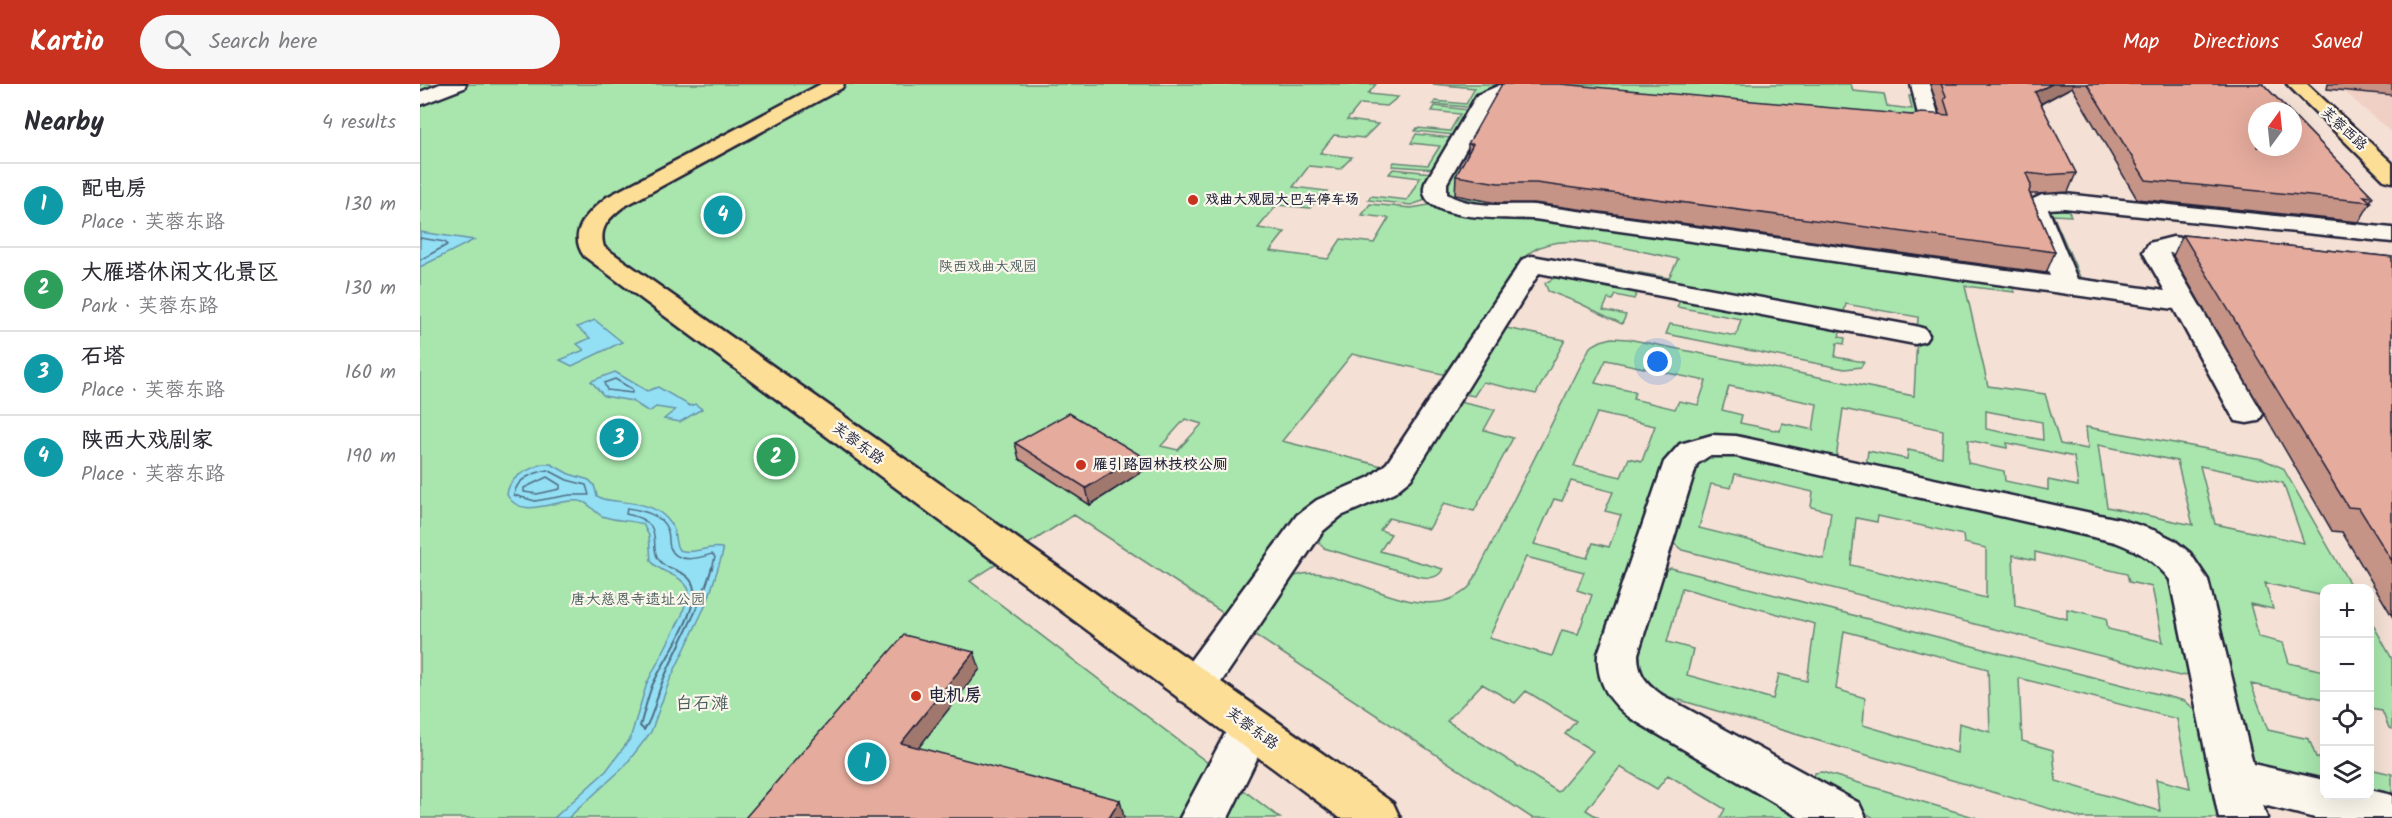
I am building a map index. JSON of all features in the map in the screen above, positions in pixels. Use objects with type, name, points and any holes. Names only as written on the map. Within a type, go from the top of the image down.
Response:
[{"type":"main road","name":"芙蓉东路","points":[[835,84],[615,202],[591,227],[588,242],[593,251],[1376,818]]},
{"type":"main road","name":"芙蓉西路","points":[[2296,84],[2392,175]]},
{"type":"main road","name":"芙蓉西路","points":[[2323,84],[2349,107]]},
{"type":"street","points":[[420,99],[457,84]]},
{"type":"street","points":[[1869,122],[1907,124],[1927,119],[1928,114],[1920,84]]},
{"type":"street","points":[[1561,93],[1513,90],[1490,94],[1484,99],[1436,183],[1434,190],[1436,197],[1444,203],[1459,207],[1534,212],[2185,302]]},
{"type":"street","points":[[2067,286],[2036,211],[2037,206],[2042,202],[2064,201],[2392,235]]},
{"type":"street","points":[[2247,414],[2156,252],[2158,248],[2173,245],[2250,253]]},
{"type":"street","points":[[1194,688],[1310,523],[1329,508],[1382,485],[1399,471],[1532,264],[1916,335]]},
{"type":"street","points":[[1842,818],[1647,707],[1631,695],[1616,668],[1618,654],[1681,462],[1688,452],[1701,446],[1718,444],[1736,446],[2111,530],[2146,540],[2166,551],[2181,565],[2190,580],[2238,798],[2392,816]]},
{"type":"street","points":[[1204,818],[1250,728]]},
{"type":"shaded area","points":[[2336,84],[2392,84],[2392,133],[2370,114]]},
{"type":"green space","points":[[420,84],[1376,84],[1368,94],[1398,97],[1387,106],[1360,104],[1347,120],[1378,124],[1364,138],[1334,135],[1320,153],[1352,157],[1340,169],[1309,166],[1293,187],[1327,191],[1324,195],[1320,195],[1310,208],[1277,205],[1258,228],[1285,232],[1270,251],[1328,259],[1341,239],[1374,243],[1389,218],[1362,215],[1370,204],[1411,208],[1435,204],[1531,215],[2011,283],[2015,292],[1965,286],[1988,386],[2045,394],[2060,444],[2088,449],[2086,427],[2262,459],[2283,468],[2350,584],[2320,584],[2320,595],[2265,583],[2273,609],[2250,604],[2259,637],[2283,643],[2289,663],[2320,670],[2320,698],[2251,684],[2268,730],[2309,739],[2316,757],[2320,758],[2320,784],[2267,772],[2249,758],[2192,561],[1717,436],[1690,440],[1678,446],[1669,457],[1601,655],[1814,818],[1720,818],[1725,809],[1668,775],[1657,789],[1620,767],[1586,810],[1599,818],[1532,818],[1252,633],[1291,578],[1310,573],[1332,576],[1405,599],[1429,603],[1451,599],[1471,585],[1590,347],[1601,341],[1612,338],[1628,339],[1914,396],[1918,317],[1846,304],[1843,316],[1599,270],[1596,265],[1669,278],[1678,259],[1622,247],[1559,242],[1541,247],[1527,255],[1447,375],[1352,354],[1282,441],[1386,467],[1226,615],[1074,515],[970,581],[1280,818],[420,818]],"holes":[[[1606,360],[1706,381],[1698,405],[1679,401],[1675,409],[1633,399],[1635,392],[1595,383]],[[1729,386],[1817,404],[1813,430],[1782,423],[1780,431],[1740,423],[1742,415],[1722,410]],[[1843,409],[1943,430],[1942,457],[1908,450],[1907,459],[1868,451],[1866,466],[1836,459]],[[1986,411],[2042,422],[2043,440],[1986,429]],[[1597,413],[1655,426],[1642,461],[1629,458],[1621,477],[1574,466]],[[1185,419],[1202,424],[1178,450],[1161,446]],[[1968,440],[2007,448],[2007,443],[2074,457],[2078,486],[2048,480],[2048,490],[2005,481],[2004,471],[1968,463]],[[2098,445],[2177,461],[2193,525],[2107,507]],[[2200,466],[2283,483],[2304,543],[2215,524]],[[1571,481],[1613,492],[1605,511],[1621,515],[1609,547],[1593,543],[1587,558],[1534,544],[1554,499],[1562,501]],[[1526,557],[1584,572],[1577,590],[1592,595],[1578,634],[1562,630],[1552,656],[1489,638]],[[1482,684],[1515,703],[1526,691],[1576,721],[1565,734],[1593,751],[1558,792],[1447,721]]]},
{"type":"green space","points":[[1432,84],[1851,84],[1853,91],[1884,94],[1887,106],[1912,109],[1909,96],[1916,96],[1922,116],[1466,107],[1433,104],[1435,101],[1466,104],[1475,88]]},
{"type":"green space","points":[[1435,106],[1469,110],[1454,135],[1415,131],[1417,128],[1450,131],[1460,114],[1432,111]]},
{"type":"green space","points":[[1416,134],[1452,138],[1436,169],[1392,166],[1394,162],[1428,165],[1440,146],[1411,143]]},
{"type":"green space","points":[[1453,167],[1489,169],[1467,172],[1454,197],[1692,225],[1696,198],[1698,230],[1453,202],[1442,186]]},
{"type":"green space","points":[[1393,169],[1432,173],[1429,199],[1411,205],[1368,200],[1371,196],[1407,200],[1420,178],[1389,174]]},
{"type":"green space","points":[[2065,204],[2071,216],[2053,215],[2087,293],[2078,292],[2046,207]]},
{"type":"green space","points":[[1556,277],[1638,290],[1634,299],[1616,295],[1613,300],[1608,299],[1603,310],[1626,315],[1622,324],[1548,291],[1545,283]]},
{"type":"green space","points":[[1681,298],[1841,328],[1839,337],[1845,338],[1844,344],[1837,343],[1835,357],[1864,362],[1861,367],[1845,369],[1666,334],[1670,324],[1736,336],[1741,319],[1677,307]]},
{"type":"green space","points":[[1506,328],[1565,340],[1536,394],[1483,382],[1474,396],[1464,394]]},
{"type":"green space","points":[[1459,402],[1495,410],[1484,430],[1513,438],[1474,511],[1444,503],[1429,529],[1389,518],[1380,530],[1391,534],[1380,551],[1443,569],[1441,573],[1432,577],[1417,576],[1324,548],[1319,543],[1319,536],[1329,522],[1411,478]]},
{"type":"green space","points":[[1725,452],[2127,542],[2170,570],[2192,670],[2180,676],[1682,550],[1672,542],[1693,469],[1704,455]],"holes":[[[1735,474],[1813,492],[1811,507],[1831,512],[1824,559],[1699,528],[1711,484],[1731,488]],[[1878,516],[1963,535],[1964,543],[1986,548],[1986,598],[1851,565],[1856,518],[1877,522]],[[2035,552],[2127,574],[2129,582],[2152,587],[2163,642],[2108,629],[2106,618],[2067,609],[2067,619],[2015,606],[2013,555],[2035,560]]]},
{"type":"green space","points":[[1671,568],[2185,701],[2201,715],[2223,818],[2081,818],[1666,696],[1646,681],[1638,665],[1638,652],[1645,623],[1664,570]],"holes":[[[1682,588],[1815,624],[1807,681],[1779,674],[1773,699],[1687,675],[1693,649],[1667,642]],[[1844,631],[1988,669],[1990,732],[1959,723],[1957,753],[1863,725],[1865,698],[1836,689]],[[2019,678],[2177,719],[2190,788],[2156,779],[2160,811],[2056,781],[2053,750],[2022,741]]]},
{"type":"green space","points":[[2374,626],[2392,659],[2392,729],[2389,728],[2382,711],[2374,710]]},
{"type":"green space","points":[[2374,770],[2392,774],[2392,801],[2374,797]]},
{"type":"green space","points":[[1822,772],[1977,818],[1874,818],[1817,787],[1814,779],[1815,773]]},
{"type":"water","points":[[420,232],[474,240],[420,267]]},
{"type":"water","points":[[595,320],[622,342],[572,366],[560,360],[584,350],[577,344],[590,338],[577,327]]},
{"type":"water","points":[[615,372],[647,391],[658,387],[690,406],[695,404],[702,409],[680,422],[664,419],[675,410],[656,407],[649,412],[632,401],[604,396],[591,381]]},
{"type":"water","points":[[542,464],[551,464],[569,474],[589,480],[594,485],[597,496],[603,499],[640,504],[665,516],[673,527],[679,550],[690,551],[716,547],[722,548],[723,552],[708,600],[669,682],[651,732],[624,767],[568,818],[554,818],[606,771],[630,739],[647,683],[682,615],[689,590],[681,580],[655,566],[651,561],[649,536],[643,524],[602,516],[583,502],[564,502],[532,508],[514,503],[507,495],[511,483],[519,475]]},
{"type":"building","points":[[1502,84],[1560,84],[1912,115],[1921,113],[1949,115],[1944,99],[1946,96],[1941,84],[2052,84],[2035,92],[2076,173],[2045,175],[2026,173],[2031,185],[2029,192],[2055,252],[1536,183],[1498,183],[1456,176],[1473,144],[1468,144]]},
{"type":"building","points":[[2087,84],[2263,84],[2280,102],[2248,102],[2248,156],[2302,156],[2302,124],[2373,197],[2364,196],[2371,202],[2146,180]]},
{"type":"building","points":[[2183,235],[2392,257],[2392,561],[2359,508],[2348,507]]},
{"type":"building","name":"雁引路园林技校公厕","points":[[1069,413],[1140,455],[1086,488],[1015,443]]},
{"type":"building","points":[[904,635],[974,652],[901,743],[1120,800],[1109,818],[745,818]]},
{"type":"place","name":"戏曲大观园大巴车停车场","points":[[1193,200]]},
{"type":"place","name":"陕西大戏剧家","points":[[723,215]]},
{"type":"place","name":"石塔","points":[[619,438]]},
{"type":"place","name":"大雁塔休闲文化景区","points":[[776,457]]},
{"type":"place","name":"雁引路园林技校公厕","points":[[1081,465]]},
{"type":"place","name":"电机房","points":[[916,696]]},
{"type":"place","name":"配电房","points":[[867,762]]},
{"type":"park label","name":"陕西戏曲大观园","points":[[988,267]]},
{"type":"park label","name":"唐大慈恩寺遗址公园","points":[[638,600]]},
{"type":"park label","name":"白石滩","points":[[702,704]]}]
